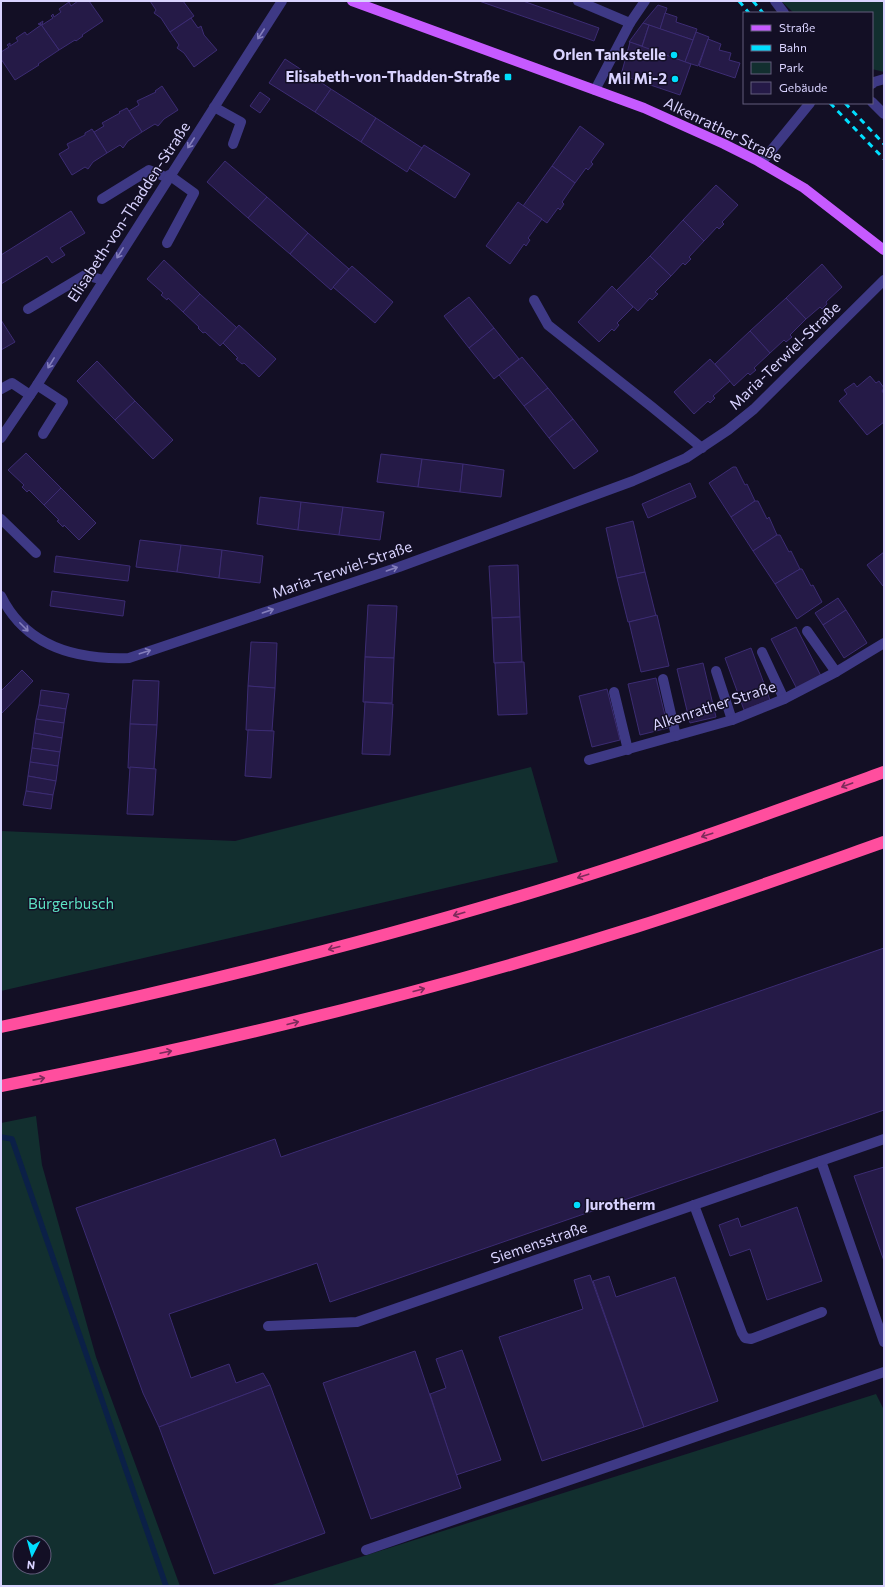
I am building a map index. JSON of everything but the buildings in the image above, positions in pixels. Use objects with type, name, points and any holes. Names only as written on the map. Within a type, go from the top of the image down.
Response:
[{"type":"highway","points":[[1,1027],[143,996],[283,962],[518,897],[736,825],[884,772]]},
{"type":"highway","points":[[1,1086],[96,1068],[283,1026],[454,981],[636,928],[884,842]]},
{"type":"main road","name":"Alkenrather Straße","points":[[352,1],[644,108],[724,144],[804,188],[884,250]]},
{"type":"street","name":"Elisabeth-von-Thadden-Straße","points":[[1,438],[37,385],[282,1]]},
{"type":"street","points":[[595,90],[630,23],[645,1]]},
{"type":"street","points":[[775,1],[783,12]]},
{"type":"street","points":[[584,2],[630,23]]},
{"type":"street","points":[[873,83],[884,79]]},
{"type":"street","points":[[873,103],[884,114]]},
{"type":"street","points":[[761,163],[809,104]]},
{"type":"street","points":[[214,107],[241,122],[233,144]]},
{"type":"street","points":[[102,199],[149,170],[169,177],[194,193],[167,243]]},
{"type":"street","points":[[28,309],[85,275],[104,280]]},
{"type":"street","name":"Maria-Terwiel-Straße","points":[[1,596],[14,616],[26,630],[44,643],[58,649],[83,656],[108,659],[129,658],[399,567],[633,481],[680,461],[702,448],[754,409],[884,280]]},
{"type":"street","points":[[534,300],[548,326],[702,448]]},
{"type":"street","points":[[1,389],[12,383],[30,395]]},
{"type":"street","points":[[37,385],[63,402],[43,434]]},
{"type":"street","points":[[1,519],[36,553]]},
{"type":"street","points":[[807,631],[836,672]]},
{"type":"street","name":"Alkenrather Straße","points":[[589,760],[732,720],[784,700],[836,672],[884,643]]},
{"type":"street","points":[[762,652],[784,700]]},
{"type":"street","points":[[716,671],[732,720]]},
{"type":"street","points":[[663,679],[676,736]]},
{"type":"street","points":[[614,692],[628,750]]},
{"type":"street","name":"Siemensstraße","points":[[268,1326],[357,1322],[884,1139]]},
{"type":"street","points":[[821,1161],[884,1342]]},
{"type":"street","points":[[694,1205],[742,1333],[746,1338],[752,1339],[822,1312]]},
{"type":"street","points":[[366,1550],[884,1372]]},
{"type":"green space","points":[[781,1],[884,1],[884,72],[873,69],[873,12],[793,12]]},
{"type":"green space","name":"Bürgerbusch","points":[[531,767],[558,862],[1,991],[1,831],[235,841]]},
{"type":"green space","points":[[36,1116],[42,1165],[96,1357],[180,1586],[1,1586],[1,1123]]},
{"type":"green space","points":[[876,1394],[884,1410],[884,1586],[269,1586]]},
{"type":"waterway","points":[[1,1137],[12,1139],[166,1586]]},
{"type":"railway","points":[[739,1],[748,12]]},
{"type":"railway","points":[[753,1],[762,12]]},
{"type":"railway","points":[[831,104],[884,159]]},
{"type":"railway","points":[[846,104],[884,144]]},
{"type":"place","name":"Orlen Tankstelle","points":[[674,55]]},
{"type":"place","name":"Elisabeth-von-Thadden-Straße","points":[[508,77]]},
{"type":"place","name":"Mil Mi-2","points":[[675,79]]},
{"type":"place","name":"Jurotherm","points":[[577,1205]]}]
